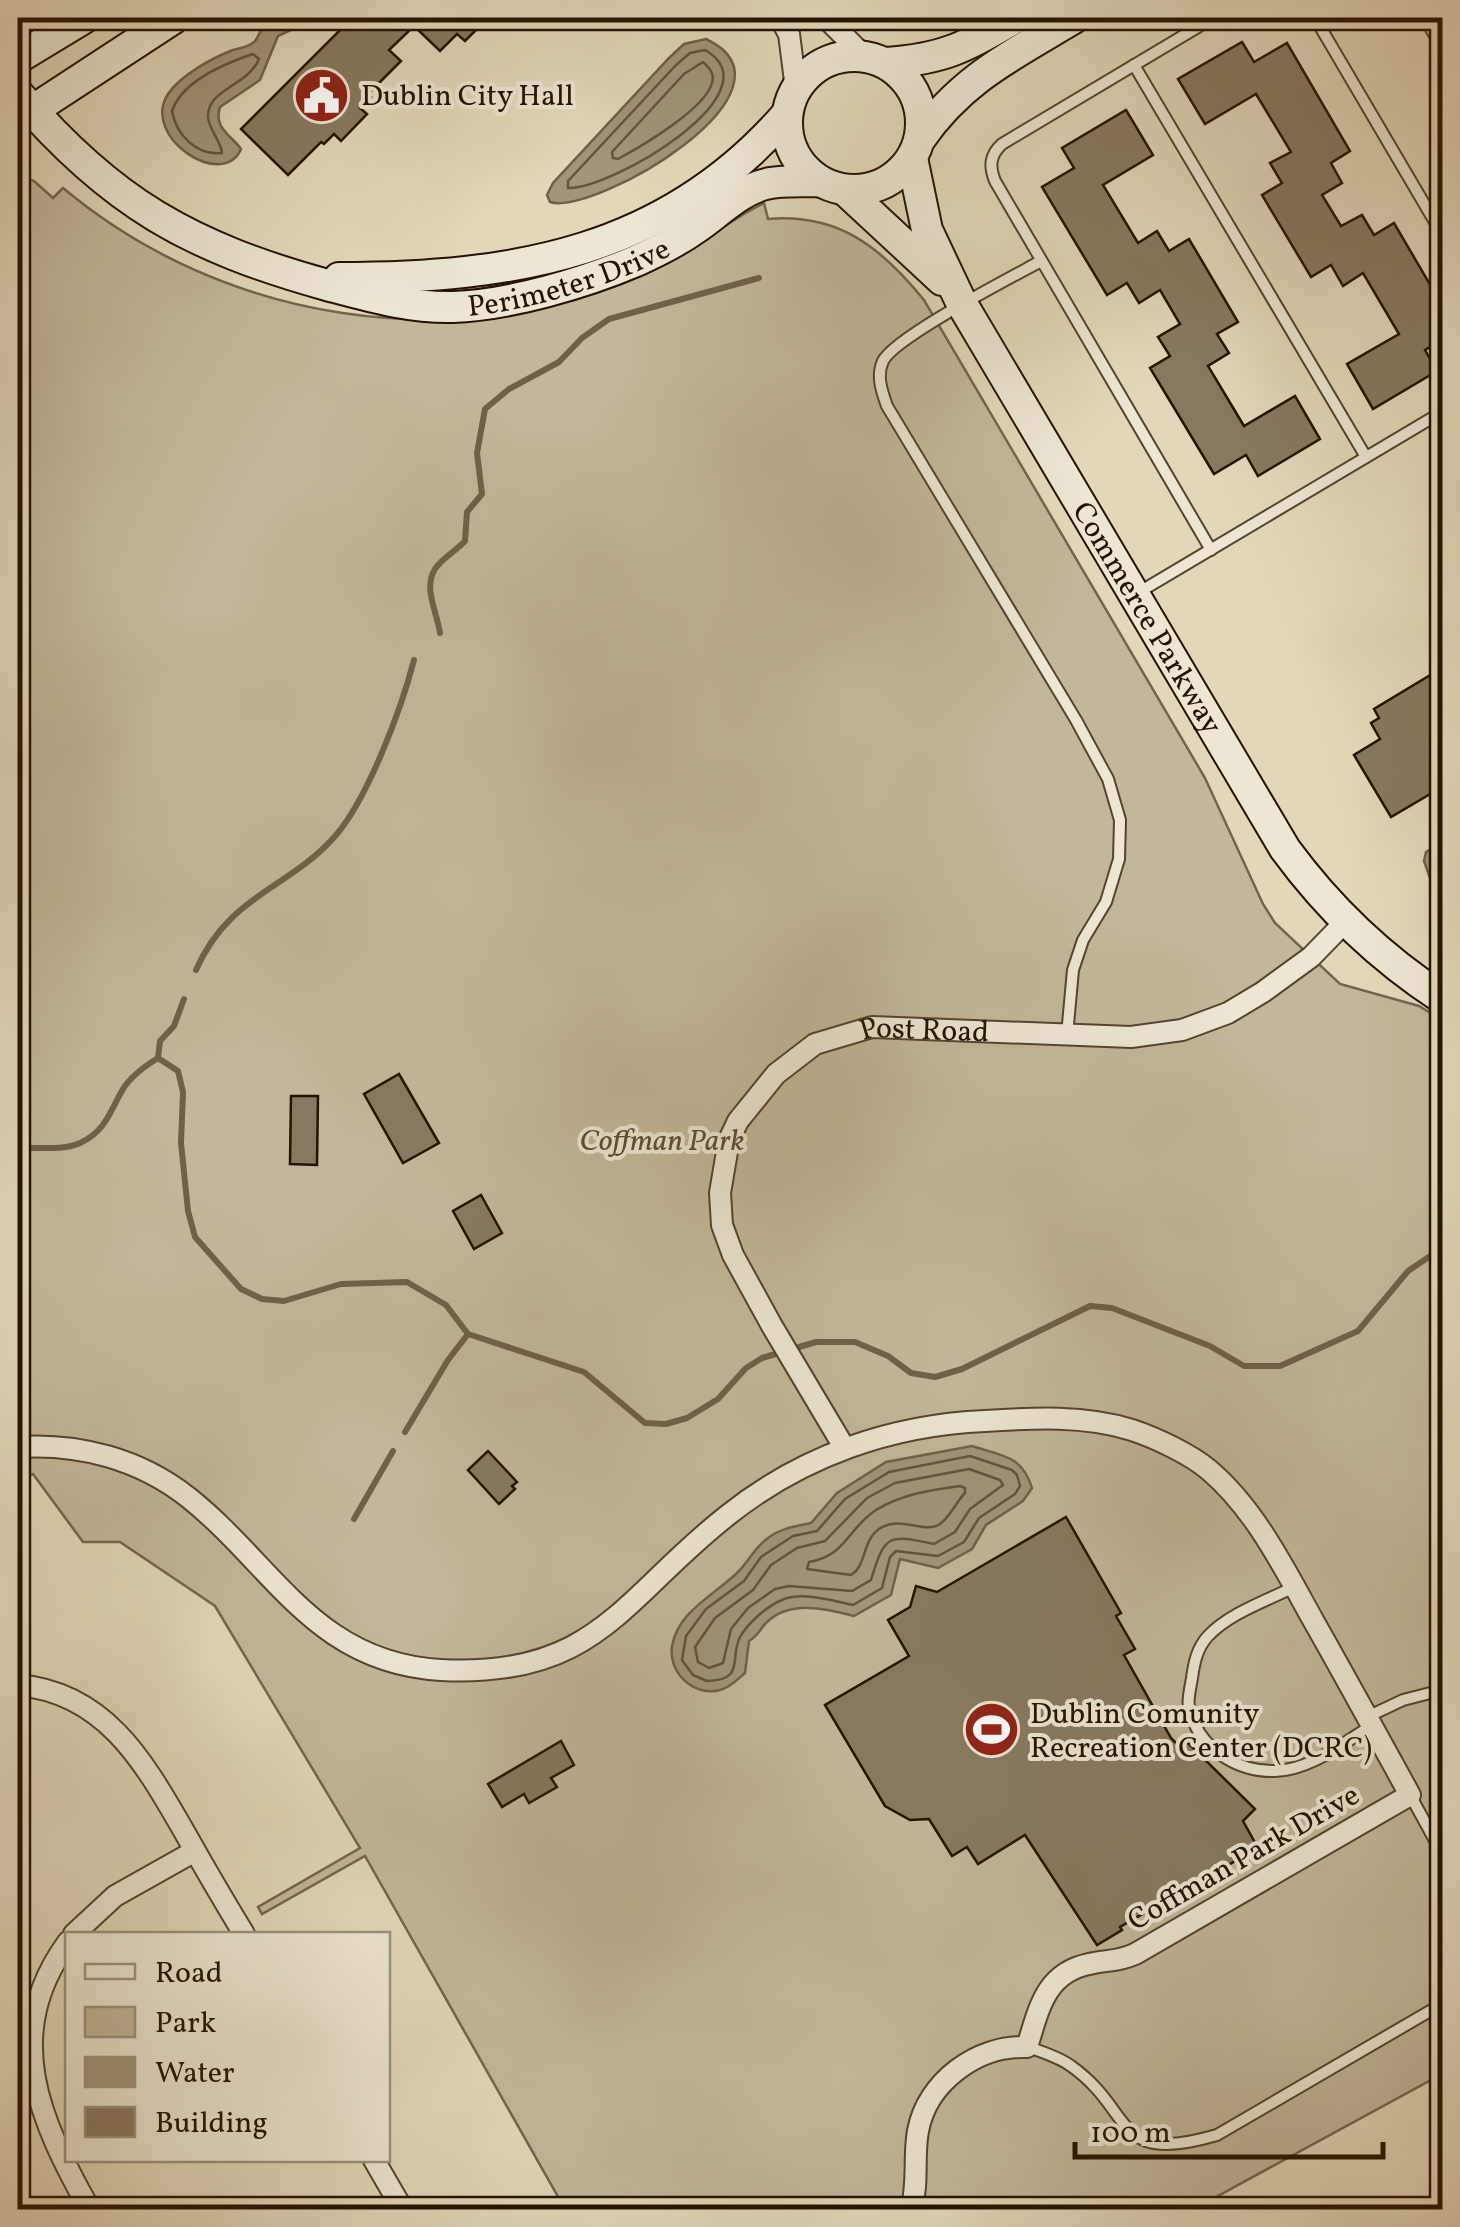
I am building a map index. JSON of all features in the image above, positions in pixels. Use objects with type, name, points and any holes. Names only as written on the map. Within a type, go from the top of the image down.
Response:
[{"type":"main road","points":[[18,58],[84,18]]},
{"type":"main road","points":[[22,109],[174,18]]},
{"type":"main road","points":[[1015,18],[960,50],[938,58],[838,57],[824,62],[811,71],[792,101],[787,132],[794,154],[805,170],[832,185],[876,187],[903,170],[936,116],[979,75],[1074,18]]},
{"type":"main road","points":[[875,59],[912,87],[919,104],[916,148]]},
{"type":"main road","name":"Perimeter Drive","points":[[301,278],[490,271],[578,251],[650,221],[686,201],[753,150],[792,101]]},
{"type":"main road","name":"Perimeter Drive","points":[[22,109],[86,167],[194,240],[301,278],[405,305],[454,307],[495,302],[575,282],[637,261],[692,232],[760,186],[832,185]]},
{"type":"main road","name":"Commerce Parkway","points":[[916,148],[927,230],[962,304],[1285,848],[1345,922]]},
{"type":"main road","name":"Commerce Parkway","points":[[832,185],[932,268],[962,304]]},
{"type":"main road","points":[[1345,922],[1442,998]]},
{"type":"street","points":[[780,18],[789,34],[792,101]]},
{"type":"street","points":[[826,18],[875,59]]},
{"type":"street","name":"Post Road","points":[[844,1447],[733,1256],[722,1225],[720,1194],[729,1140],[738,1121],[776,1074],[815,1044],[872,1027],[1067,1035],[1148,1035],[1182,1030],[1228,1013],[1296,969],[1345,922]]},
{"type":"street","points":[[18,1446],[84,1450],[132,1464],[190,1498],[295,1605],[332,1634],[381,1656],[420,1668],[443,1670],[504,1669],[545,1659],[589,1639],[626,1611],[728,1515],[780,1480],[844,1447],[939,1422],[1034,1418],[1084,1421],[1132,1430],[1208,1469],[1253,1522],[1294,1587],[1410,1795]]},
{"type":"street","points":[[18,1685],[72,1700],[125,1738],[148,1770],[243,1932]]},
{"type":"street","name":"Coffman Park Drive","points":[[1027,2047],[1049,1986],[1073,1969],[1092,1963],[1114,1963],[1135,1954],[1410,1795]]},
{"type":"street","points":[[76,1932],[115,1896],[195,1850]]},
{"type":"street","points":[[65,1947],[24,2019],[36,2105],[49,2138],[90,2210]]},
{"type":"street","points":[[912,2210],[917,2187],[917,2134],[923,2112],[936,2091],[952,2072],[980,2057],[1008,2046],[1027,2047]]},
{"type":"street","points":[[375,2162],[402,2210]]},
{"type":"lane","points":[[1211,550],[995,181],[990,164],[1002,144],[1213,18]]},
{"type":"lane","points":[[1315,18],[1442,234]]},
{"type":"lane","points":[[1424,18],[1442,48]]},
{"type":"lane","points":[[1134,65],[1366,457]]},
{"type":"lane","points":[[1041,261],[962,304],[892,350],[882,363],[880,384],[887,406],[1108,778],[1120,820],[1120,859],[1106,902],[1083,940],[1073,970],[1067,1035]]},
{"type":"lane","points":[[1135,594],[1442,412]]},
{"type":"lane","points":[[1294,1587],[1242,1612],[1206,1638],[1198,1649],[1188,1702],[1190,1716],[1210,1747],[1227,1760],[1272,1771],[1295,1769],[1402,1700],[1442,1690]]},
{"type":"lane","points":[[1410,1795],[1442,1853]]},
{"type":"lane","points":[[1027,2047],[1069,2064],[1102,2096],[1118,2121],[1140,2139],[1159,2146],[1192,2143],[1217,2136],[1442,2004]]},
{"type":"green space","points":[[870,18],[963,18],[940,28],[917,30]]},
{"type":"green space","name":"Coffman Park","points":[[18,175],[34,181],[53,198],[63,188],[126,234],[195,270],[267,296],[343,313],[420,319],[497,315],[573,300],[647,273],[764,203],[768,219],[816,222],[856,237],[891,264],[924,300],[1205,778],[1275,923],[1340,984],[1419,1006],[1442,1020],[1442,2074],[1194,2209],[565,2209],[365,1856],[262,1914],[258,1907],[360,1848],[215,1606],[120,1542],[83,1542],[33,1474],[18,1479]]},
{"type":"water","points":[[283,18],[328,18],[319,27],[297,27],[278,36],[260,80],[220,107],[221,126],[241,149],[232,160],[218,164],[187,153],[165,127],[162,110],[168,94],[198,68],[250,45],[265,26]]},
{"type":"water","points":[[706,39],[732,61],[733,88],[715,116],[685,144],[647,170],[574,201],[550,202],[547,195],[553,183],[669,58],[684,44]]},
{"type":"water","points":[[1442,842],[1442,912],[1424,861],[1426,852]]},
{"type":"water","points":[[972,1446],[1017,1463],[1032,1488],[1023,1501],[986,1525],[972,1549],[938,1568],[900,1559],[891,1595],[854,1616],[808,1608],[775,1616],[749,1641],[745,1673],[724,1689],[701,1690],[678,1673],[672,1646],[682,1623],[738,1572],[768,1538],[811,1523],[837,1493],[886,1462]]},
{"type":"building","name":"Dublin City Hall","points":[[352,18],[488,18],[465,41],[457,34],[440,51],[414,26],[389,50],[401,61],[368,94],[371,97],[360,108],[367,114],[341,141],[334,134],[324,144],[321,142],[288,175],[241,129]]},
{"type":"building","points":[[1242,42],[1254,62],[1287,43],[1350,151],[1331,163],[1342,183],[1322,195],[1341,226],[1362,215],[1374,235],[1394,223],[1442,305],[1442,340],[1425,350],[1437,371],[1373,409],[1347,364],[1399,334],[1363,273],[1343,286],[1331,265],[1311,277],[1262,195],[1282,183],[1270,163],[1291,152],[1256,94],[1205,124],[1178,79]]},
{"type":"building","points":[[1126,110],[1153,155],[1103,185],[1138,243],[1157,231],[1169,251],[1189,239],[1238,322],[1217,334],[1229,353],[1208,366],[1244,426],[1295,396],[1320,439],[1258,476],[1246,455],[1214,474],[1150,368],[1170,356],[1158,337],[1180,324],[1160,290],[1139,303],[1127,283],[1107,295],[1042,187],[1074,168],[1062,148]]},
{"type":"building","points":[[1442,668],[1442,787],[1391,817],[1354,755],[1380,739],[1371,723],[1379,718],[1374,709]]},
{"type":"building","points":[[399,1074],[439,1143],[403,1163],[364,1094]]},
{"type":"building","points":[[291,1096],[318,1096],[317,1165],[290,1164]]},
{"type":"building","points":[[481,1195],[502,1233],[474,1249],[453,1211]]},
{"type":"building","points":[[488,1451],[517,1482],[499,1504],[468,1470]]},
{"type":"building","name":"Dublin Comunity Recreation Center (DCRC)","points":[[1066,1517],[1121,1613],[1116,1616],[1135,1649],[1124,1655],[1171,1738],[1178,1745],[1184,1739],[1255,1809],[1243,1821],[1258,1848],[1120,1927],[1122,1930],[1097,1945],[1025,1835],[978,1864],[967,1847],[952,1856],[929,1819],[910,1820],[885,1806],[825,1705],[909,1656],[888,1620],[910,1607],[916,1586],[937,1592]]},
{"type":"building","points":[[561,1741],[574,1765],[551,1778],[557,1787],[529,1803],[524,1794],[502,1807],[488,1784]]},
{"type":"waterway","points":[[440,633],[430,584],[435,569],[465,541],[467,512],[482,494],[477,453],[485,409],[509,389],[559,362],[582,338],[609,319],[759,278]]},
{"type":"waterway","points":[[196,970],[226,924],[319,853],[349,817],[383,751],[414,660]]},
{"type":"waterway","points":[[158,1058],[160,1041],[174,1026],[184,999]]},
{"type":"waterway","points":[[18,1148],[66,1147],[89,1138],[106,1120],[130,1080],[158,1058],[178,1071],[183,1092],[181,1143],[188,1211],[195,1237],[241,1289],[262,1299],[284,1301],[341,1284],[407,1282],[446,1305],[468,1334],[584,1372],[645,1423],[666,1424],[687,1418],[718,1399],[746,1368],[762,1358],[816,1342],[855,1342],[888,1356],[911,1373],[935,1377],[962,1369],[1090,1306],[1112,1308],[1210,1346],[1244,1366],[1280,1366],[1358,1331],[1408,1271],[1442,1248]]},
{"type":"waterway","points":[[405,1432],[468,1334]]},
{"type":"waterway","points":[[354,1519],[393,1451]]},
{"type":"place","name":"Dublin City Hall","points":[[322,95]]},
{"type":"place","name":"Dublin Comunity Recreation Center (DCRC)","points":[[991,1730]]}]
